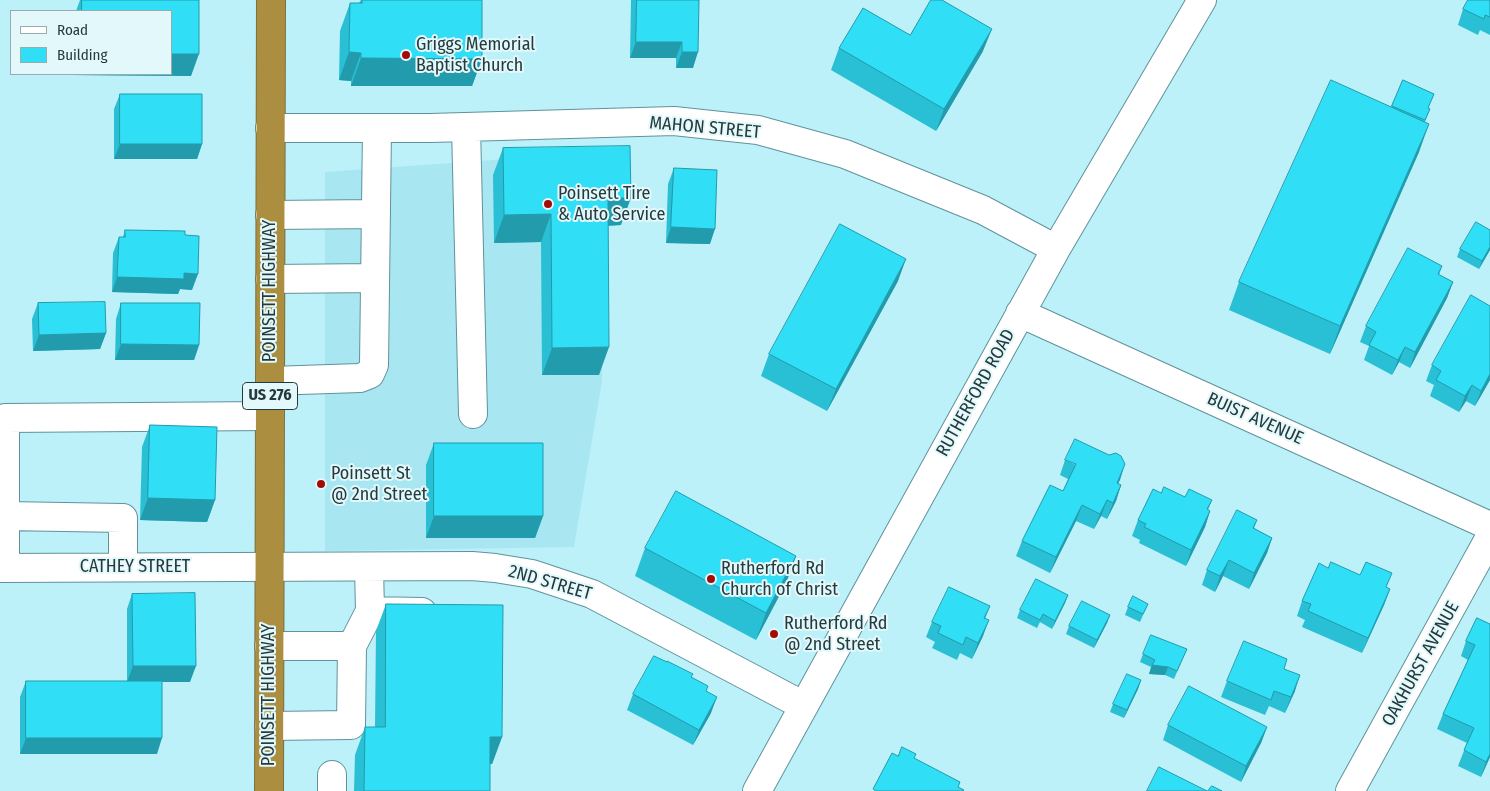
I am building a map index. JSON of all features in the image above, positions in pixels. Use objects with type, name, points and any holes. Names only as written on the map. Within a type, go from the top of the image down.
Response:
[{"type":"highway","name":"POINSETT HIGHWAY","points":[[269,791],[271,0]]},
{"type":"street","name":"RUTHERFORD ROAD","points":[[758,791],[1020,313],[1202,0]]},
{"type":"street","name":"MAHON STREET","points":[[270,128],[466,127],[674,121],[758,130],[845,154],[983,210],[1056,249]]},
{"type":"street","points":[[466,127],[473,414]]},
{"type":"street","points":[[270,380],[360,378],[370,374],[374,365],[377,128]]},
{"type":"street","points":[[270,215],[376,214]]},
{"type":"street","points":[[270,280],[375,278]]},
{"type":"street","name":"BUIST AVENUE","points":[[1020,313],[1490,526]]},
{"type":"street","points":[[2,568],[6,516],[6,418],[270,416]]},
{"type":"street","points":[[6,516],[123,518],[123,567]]},
{"type":"street","name":"OAKHURST AVENUE","points":[[1350,791],[1490,537]]},
{"type":"street","name":"2ND STREET","points":[[270,567],[472,566],[532,574],[586,591],[609,602],[804,706]]},
{"type":"street","name":"CATHEY STREET","points":[[2,568],[270,567]]},
{"type":"street","points":[[269,726],[351,726],[352,646],[370,611],[369,567]]},
{"type":"street","points":[[370,611],[430,612]]},
{"type":"street","points":[[269,646],[352,646]]},
{"type":"shaded area","points":[[604,152],[602,381],[574,547],[325,551],[325,172]]},
{"type":"building","points":[[82,0],[199,0],[199,54],[172,54],[172,10],[82,10]]},
{"type":"building","points":[[362,0],[482,0],[482,59],[361,58],[361,53],[349,52],[350,3],[362,3]]},
{"type":"building","points":[[637,0],[699,0],[698,52],[682,52],[682,42],[636,42]]},
{"type":"building","points":[[931,0],[942,0],[992,29],[944,109],[839,48],[863,8],[910,35]]},
{"type":"building","points":[[1468,0],[1490,0],[1490,17],[1485,15],[1484,19],[1463,9]]},
{"type":"building","points":[[1331,80],[1429,124],[1340,326],[1239,282]]},
{"type":"building","points":[[1403,80],[1434,94],[1425,120],[1392,106]]},
{"type":"building","points":[[120,94],[202,94],[202,144],[120,144]]},
{"type":"building","points":[[630,146],[631,198],[608,198],[609,347],[552,348],[551,214],[504,215],[503,148]]},
{"type":"building","points":[[674,168],[717,170],[715,229],[671,227]]},
{"type":"building","points":[[1476,222],[1490,230],[1490,247],[1482,261],[1460,249]]},
{"type":"building","points":[[840,224],[906,259],[836,389],[769,354]]},
{"type":"building","points":[[125,230],[185,231],[185,235],[199,236],[198,274],[184,273],[184,279],[117,277],[119,237],[125,237]]},
{"type":"building","points":[[1408,248],[1442,266],[1438,274],[1453,282],[1415,352],[1405,347],[1398,360],[1369,345],[1376,332],[1366,326]]},
{"type":"building","points":[[1471,295],[1490,306],[1490,374],[1481,391],[1472,385],[1465,396],[1436,380],[1441,371],[1432,365]]},
{"type":"building","points":[[105,302],[106,333],[39,335],[38,303]]},
{"type":"building","points":[[121,303],[200,303],[199,345],[121,344]]},
{"type":"building","points":[[150,425],[217,427],[215,500],[148,498]]},
{"type":"building","points":[[1075,439],[1109,455],[1116,453],[1121,456],[1125,464],[1117,483],[1121,485],[1113,503],[1107,500],[1100,514],[1082,505],[1056,557],[1022,541],[1050,485],[1063,491],[1076,464],[1065,460]]},
{"type":"building","points":[[434,443],[543,443],[543,516],[434,516]]},
{"type":"building","points":[[1164,487],[1185,497],[1189,489],[1212,500],[1207,509],[1210,511],[1191,550],[1144,527],[1146,524],[1138,520],[1153,489],[1161,493]]},
{"type":"building","points":[[676,491],[796,556],[766,613],[645,548]]},
{"type":"building","points":[[1237,510],[1257,520],[1253,528],[1272,538],[1254,573],[1229,560],[1220,576],[1207,570]]},
{"type":"building","points":[[1331,562],[1360,575],[1366,562],[1392,573],[1386,587],[1390,589],[1368,638],[1308,611],[1311,604],[1302,601],[1319,563],[1328,568]]},
{"type":"building","points":[[1036,579],[1068,595],[1055,621],[1043,614],[1040,620],[1020,610]]},
{"type":"building","points":[[949,587],[990,606],[984,618],[989,620],[978,643],[966,637],[963,645],[938,633],[941,626],[932,622]]},
{"type":"building","points":[[195,593],[196,666],[133,666],[132,594]]},
{"type":"building","points":[[1133,596],[1148,604],[1143,614],[1128,607]]},
{"type":"building","points":[[1082,601],[1110,615],[1097,640],[1069,626]]},
{"type":"building","points":[[386,604],[503,605],[502,737],[490,737],[490,791],[364,791],[365,727],[385,727]]},
{"type":"building","points":[[1477,618],[1490,624],[1490,754],[1486,762],[1464,750],[1474,728],[1443,714],[1475,645],[1466,641]]},
{"type":"building","points":[[1151,635],[1187,649],[1177,671],[1168,667],[1152,665],[1155,660],[1143,654]]},
{"type":"building","points":[[1244,641],[1287,659],[1284,669],[1300,675],[1291,697],[1274,691],[1271,700],[1227,681]]},
{"type":"building","points":[[654,656],[693,674],[691,677],[708,686],[706,691],[717,697],[699,730],[633,694]]},
{"type":"building","points":[[1127,674],[1141,680],[1127,710],[1113,704]]},
{"type":"building","points":[[26,681],[162,681],[162,738],[26,738]]},
{"type":"building","points":[[1189,686],[1267,727],[1246,766],[1168,725]]},
{"type":"building","points":[[902,747],[916,754],[914,758],[960,782],[958,787],[964,790],[876,791],[873,789],[892,753],[898,756]]},
{"type":"building","points":[[1159,767],[1207,791],[1147,791]]},
{"type":"building","points":[[1212,786],[1222,791],[1208,791]]},
{"type":"place","name":"Griggs Memorial Baptist Church","points":[[406,55]]},
{"type":"place","name":"Poinsett Tire & Auto Service","points":[[548,204]]},
{"type":"place","name":"Poinsett St @ 2nd Street","points":[[321,484]]},
{"type":"place","name":"Rutherford Rd Church of Christ","points":[[711,579]]},
{"type":"place","name":"Rutherford Rd @ 2nd Street","points":[[774,634]]}]
